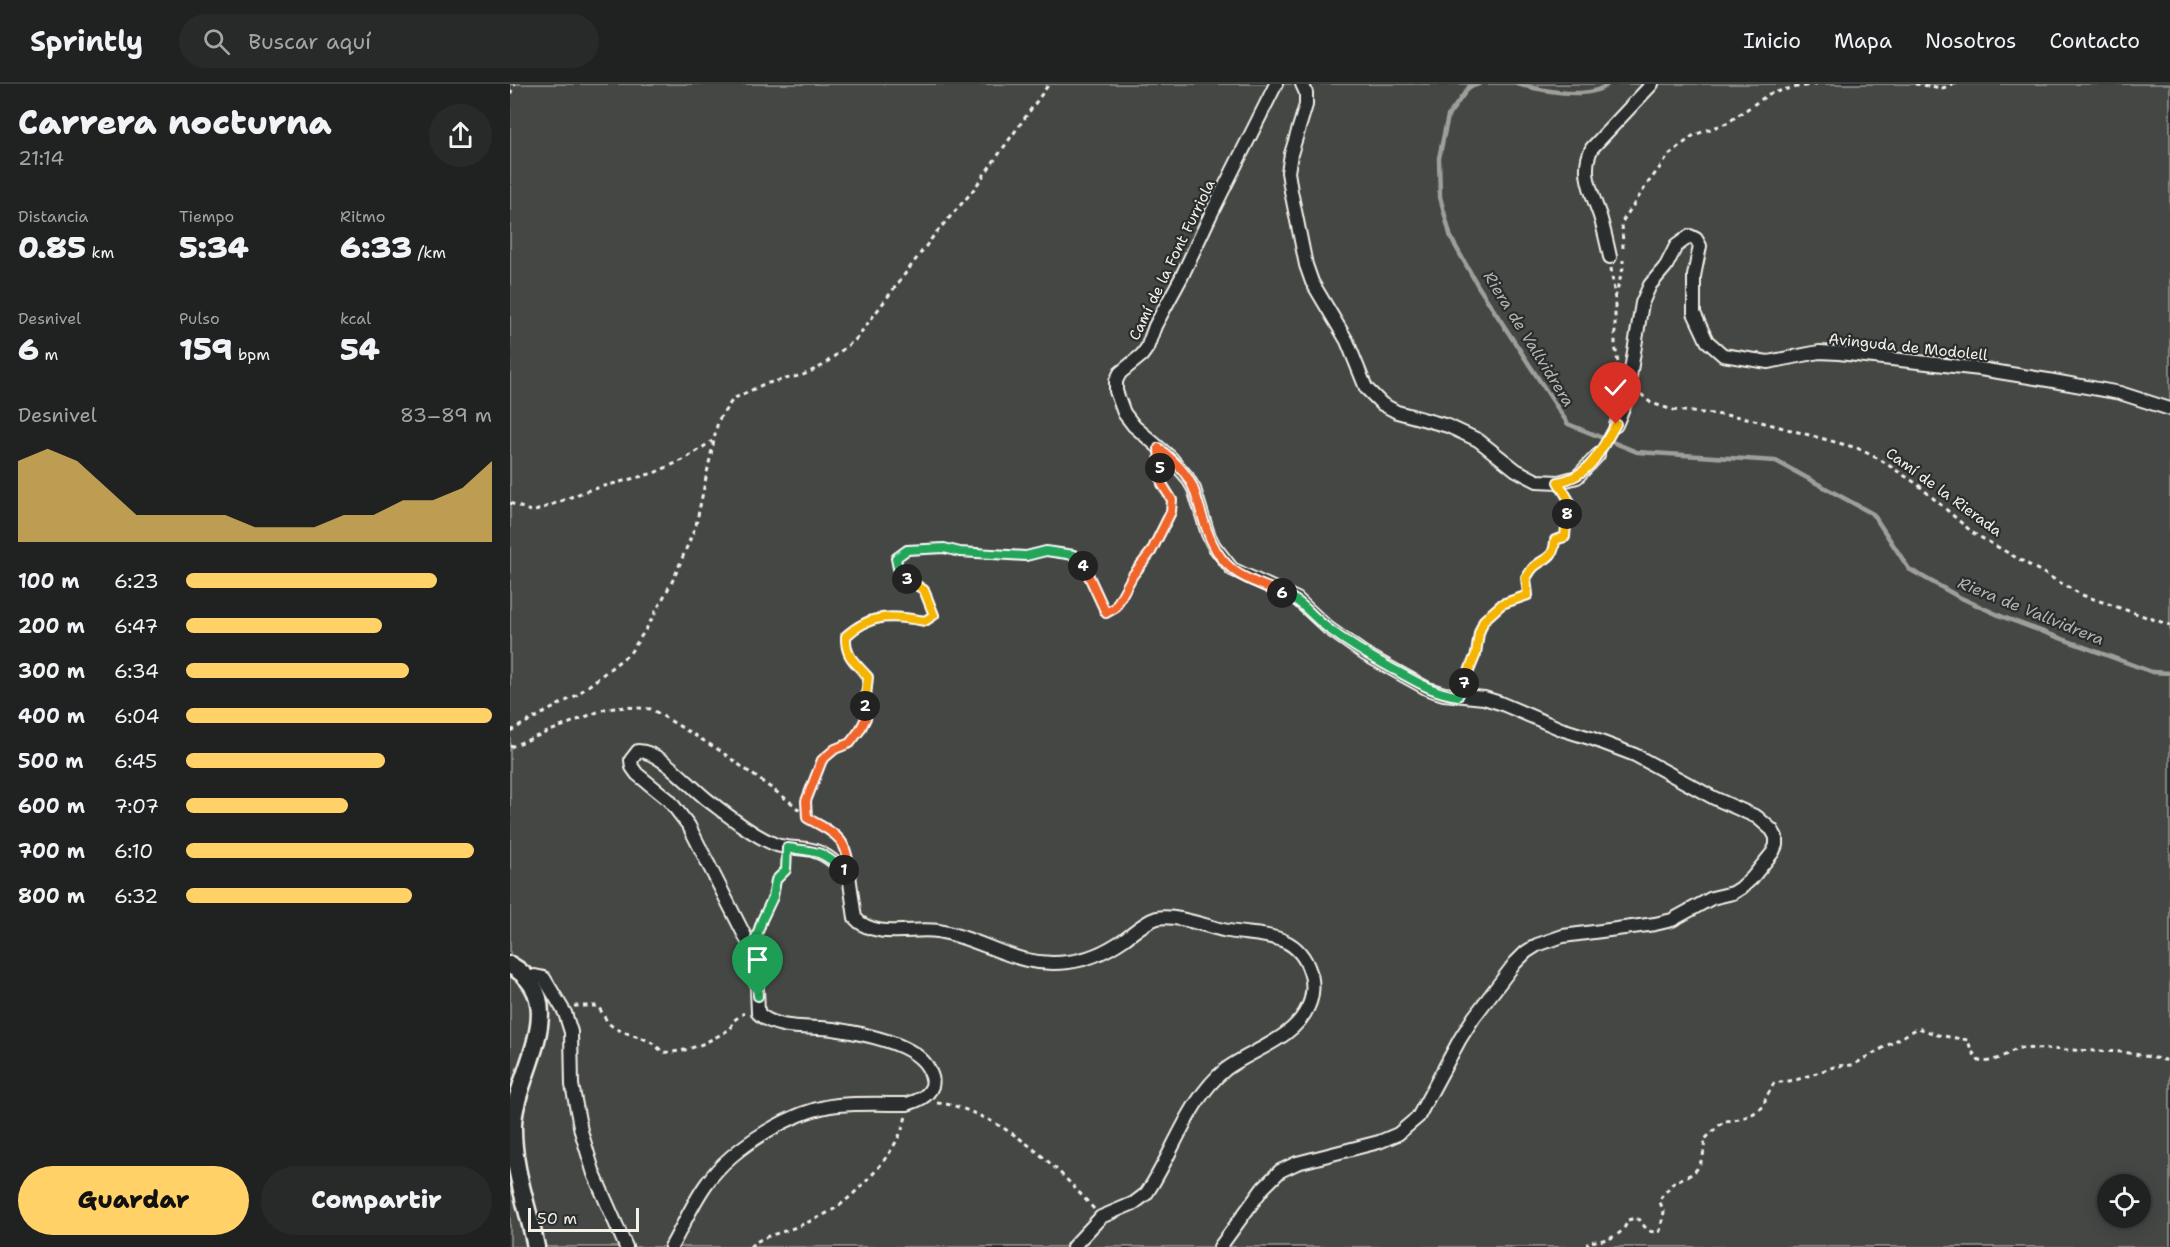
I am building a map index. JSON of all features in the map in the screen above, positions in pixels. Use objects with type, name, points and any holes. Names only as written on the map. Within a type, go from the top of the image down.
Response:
[{"type":"main road","points":[[510,965],[528,980],[538,1002],[540,1025],[532,1057],[515,1105],[513,1142],[516,1166],[536,1247]]},
{"type":"street","name":"Camí de la Font Furriola","points":[[1220,1247],[1263,1188],[1280,1171],[1297,1163],[1379,1142],[1398,1134],[1418,1117],[1474,1017],[1526,952],[1537,945],[1563,936],[1672,920],[1712,898],[1733,893],[1752,878],[1773,852],[1776,837],[1767,824],[1757,817],[1714,798],[1646,760],[1612,745],[1561,729],[1484,698],[1444,694],[1428,689],[1365,654],[1328,628],[1297,599],[1232,569],[1214,546],[1201,516],[1194,489],[1187,477],[1134,426],[1124,413],[1116,391],[1116,381],[1120,373],[1147,348],[1155,326],[1276,84]]},
{"type":"street","points":[[1302,84],[1306,93],[1306,105],[1288,172],[1306,265],[1321,298],[1347,341],[1366,388],[1382,404],[1397,412],[1448,426],[1478,440],[1530,479],[1545,483],[1571,480],[1582,474],[1598,455]]},
{"type":"street","points":[[1610,257],[1587,177],[1589,154],[1652,84]]},
{"type":"street","name":"Avinguda de Modolell","points":[[1629,383],[1642,303],[1650,285],[1666,266],[1676,246],[1690,236],[1696,239],[1700,246],[1694,276],[1694,313],[1707,341],[1723,355],[1768,362],[1819,352],[1839,353],[1980,369],[2120,393],[2170,409]]},
{"type":"street","points":[[1616,424],[1625,406],[1629,383]]},
{"type":"street","points":[[671,1247],[707,1183],[717,1170],[734,1155],[775,1128],[801,1114],[837,1105],[912,1103],[931,1089],[933,1081],[927,1066],[920,1057],[910,1051],[883,1041],[835,1029],[771,1022],[759,1013],[756,965],[752,950],[689,826],[669,800],[637,774],[632,767],[633,755],[638,751],[655,756],[722,810],[765,840],[777,846],[814,850],[827,856],[849,875],[854,912],[859,923],[868,927],[899,932],[934,931],[952,934],[1005,955],[1030,961],[1069,962],[1105,951],[1150,921],[1168,917],[1228,931],[1278,938],[1286,941],[1302,955],[1309,966],[1312,986],[1308,1007],[1303,1016],[1290,1030],[1228,1068],[1216,1078],[1196,1104],[1146,1194],[1134,1203],[1101,1217],[1074,1247]]},
{"type":"street","points":[[528,980],[535,976],[544,978],[563,1009],[571,1032],[572,1085],[581,1131],[594,1174],[626,1247]]},
{"type":"path","points":[[510,94],[515,84]]},
{"type":"path","points":[[510,731],[577,695],[630,653],[648,626],[674,578],[696,525],[712,441],[718,421],[733,399],[764,384],[803,375],[822,366],[856,339],[935,234],[971,193],[1049,84]]},
{"type":"path","points":[[1629,383],[1616,358],[1613,328],[1615,299],[1623,268],[1622,222],[1670,154],[1694,135],[1727,123],[1769,94],[1817,84]]},
{"type":"path","points":[[1915,84],[1943,88],[1953,84]]},
{"type":"path","points":[[1610,257],[1615,299]]},
{"type":"path","name":"Camí de la Rierada","points":[[1629,383],[1651,403],[1673,410],[1743,417],[1857,448],[1879,459],[1917,484],[1973,533],[2082,595],[2170,625]]},
{"type":"path","points":[[510,503],[533,512],[586,491],[654,473],[685,459],[712,441]]},
{"type":"path","points":[[807,818],[806,801],[822,760],[835,749],[850,743],[866,718],[865,699],[868,677],[850,658],[845,648],[846,636],[856,626],[872,619],[897,617],[925,621],[934,615],[924,590],[905,577],[898,568],[896,558],[907,550],[944,548],[960,552],[1026,556],[1046,551],[1063,552],[1074,555],[1087,572],[1106,613],[1115,608],[1133,575],[1151,552],[1171,512],[1172,500],[1162,484],[1159,448]]},
{"type":"path","points":[[1458,696],[1476,654],[1479,633],[1484,620],[1502,604],[1528,595],[1526,578],[1533,567],[1546,561],[1554,550],[1555,540],[1565,537],[1565,522],[1570,502],[1558,482]]},
{"type":"path","points":[[510,747],[605,709],[627,707],[651,709],[719,750],[793,804],[807,818],[837,835],[845,847],[849,861],[849,875]]},
{"type":"path","points":[[752,950],[773,897],[776,880],[786,870],[787,848]]},
{"type":"path","points":[[563,1009],[568,1005],[598,1006],[613,1027],[623,1033],[636,1035],[653,1042],[662,1052],[677,1052],[712,1041],[731,1028],[733,1021],[745,1012],[751,1000],[758,996]]},
{"type":"path","points":[[1587,1247],[1588,1242],[1611,1239],[1624,1231],[1628,1220],[1635,1218],[1640,1220],[1646,1230],[1653,1233],[1660,1231],[1664,1212],[1659,1200],[1674,1182],[1692,1174],[1698,1168],[1703,1157],[1704,1139],[1724,1121],[1737,1121],[1752,1116],[1765,1105],[1765,1100],[1774,1083],[1796,1080],[1837,1066],[1853,1065],[1918,1028],[1938,1035],[1968,1040],[1971,1050],[1979,1061],[1984,1062],[2004,1056],[2018,1048],[2124,1052],[2170,1061]]},
{"type":"path","points":[[750,1247],[765,1238],[818,1218],[845,1201],[891,1151],[912,1103],[952,1104],[971,1111],[1015,1134],[1065,1177],[1101,1217]]},
{"type":"shaded area","points":[[510,84],[2170,84],[2170,1247],[510,1247]]},
{"type":"waterway","name":"Riera de Vallvidrera","points":[[1479,84],[1469,87],[1448,116],[1439,158],[1440,197],[1451,238],[1478,286],[1568,424],[1637,452],[1776,461],[1873,514],[1909,569],[1959,597],[2003,617],[2152,672],[2170,673]]},
{"type":"waterway","name":"Riera de Vallvidrera","points":[[1517,84],[1564,93],[1589,92],[1608,84]]},
{"type":"route","points":[[758,996],[758,979],[752,950],[773,897],[776,880],[786,870],[787,848],[814,850],[827,856],[849,875],[849,861],[845,847],[837,835],[807,818],[806,801],[822,760],[835,749],[850,743],[866,718],[865,699],[868,677],[850,658],[845,648],[846,636],[856,626],[872,619],[905,617],[925,621],[934,615],[924,590],[905,577],[898,568],[896,558],[907,550],[944,548],[960,552],[1026,556],[1046,551],[1074,555],[1087,572],[1106,613],[1115,608],[1133,575],[1151,552],[1171,512],[1172,500],[1162,484],[1159,448],[1187,477],[1194,489],[1208,534],[1221,557],[1232,569],[1297,599],[1313,616],[1365,654],[1428,689],[1458,696],[1476,654],[1479,633],[1484,620],[1502,604],[1528,595],[1526,578],[1533,567],[1546,561],[1554,550],[1555,540],[1565,537],[1565,522],[1570,502],[1558,482],[1571,480],[1582,474],[1598,455],[1616,424]]}]
